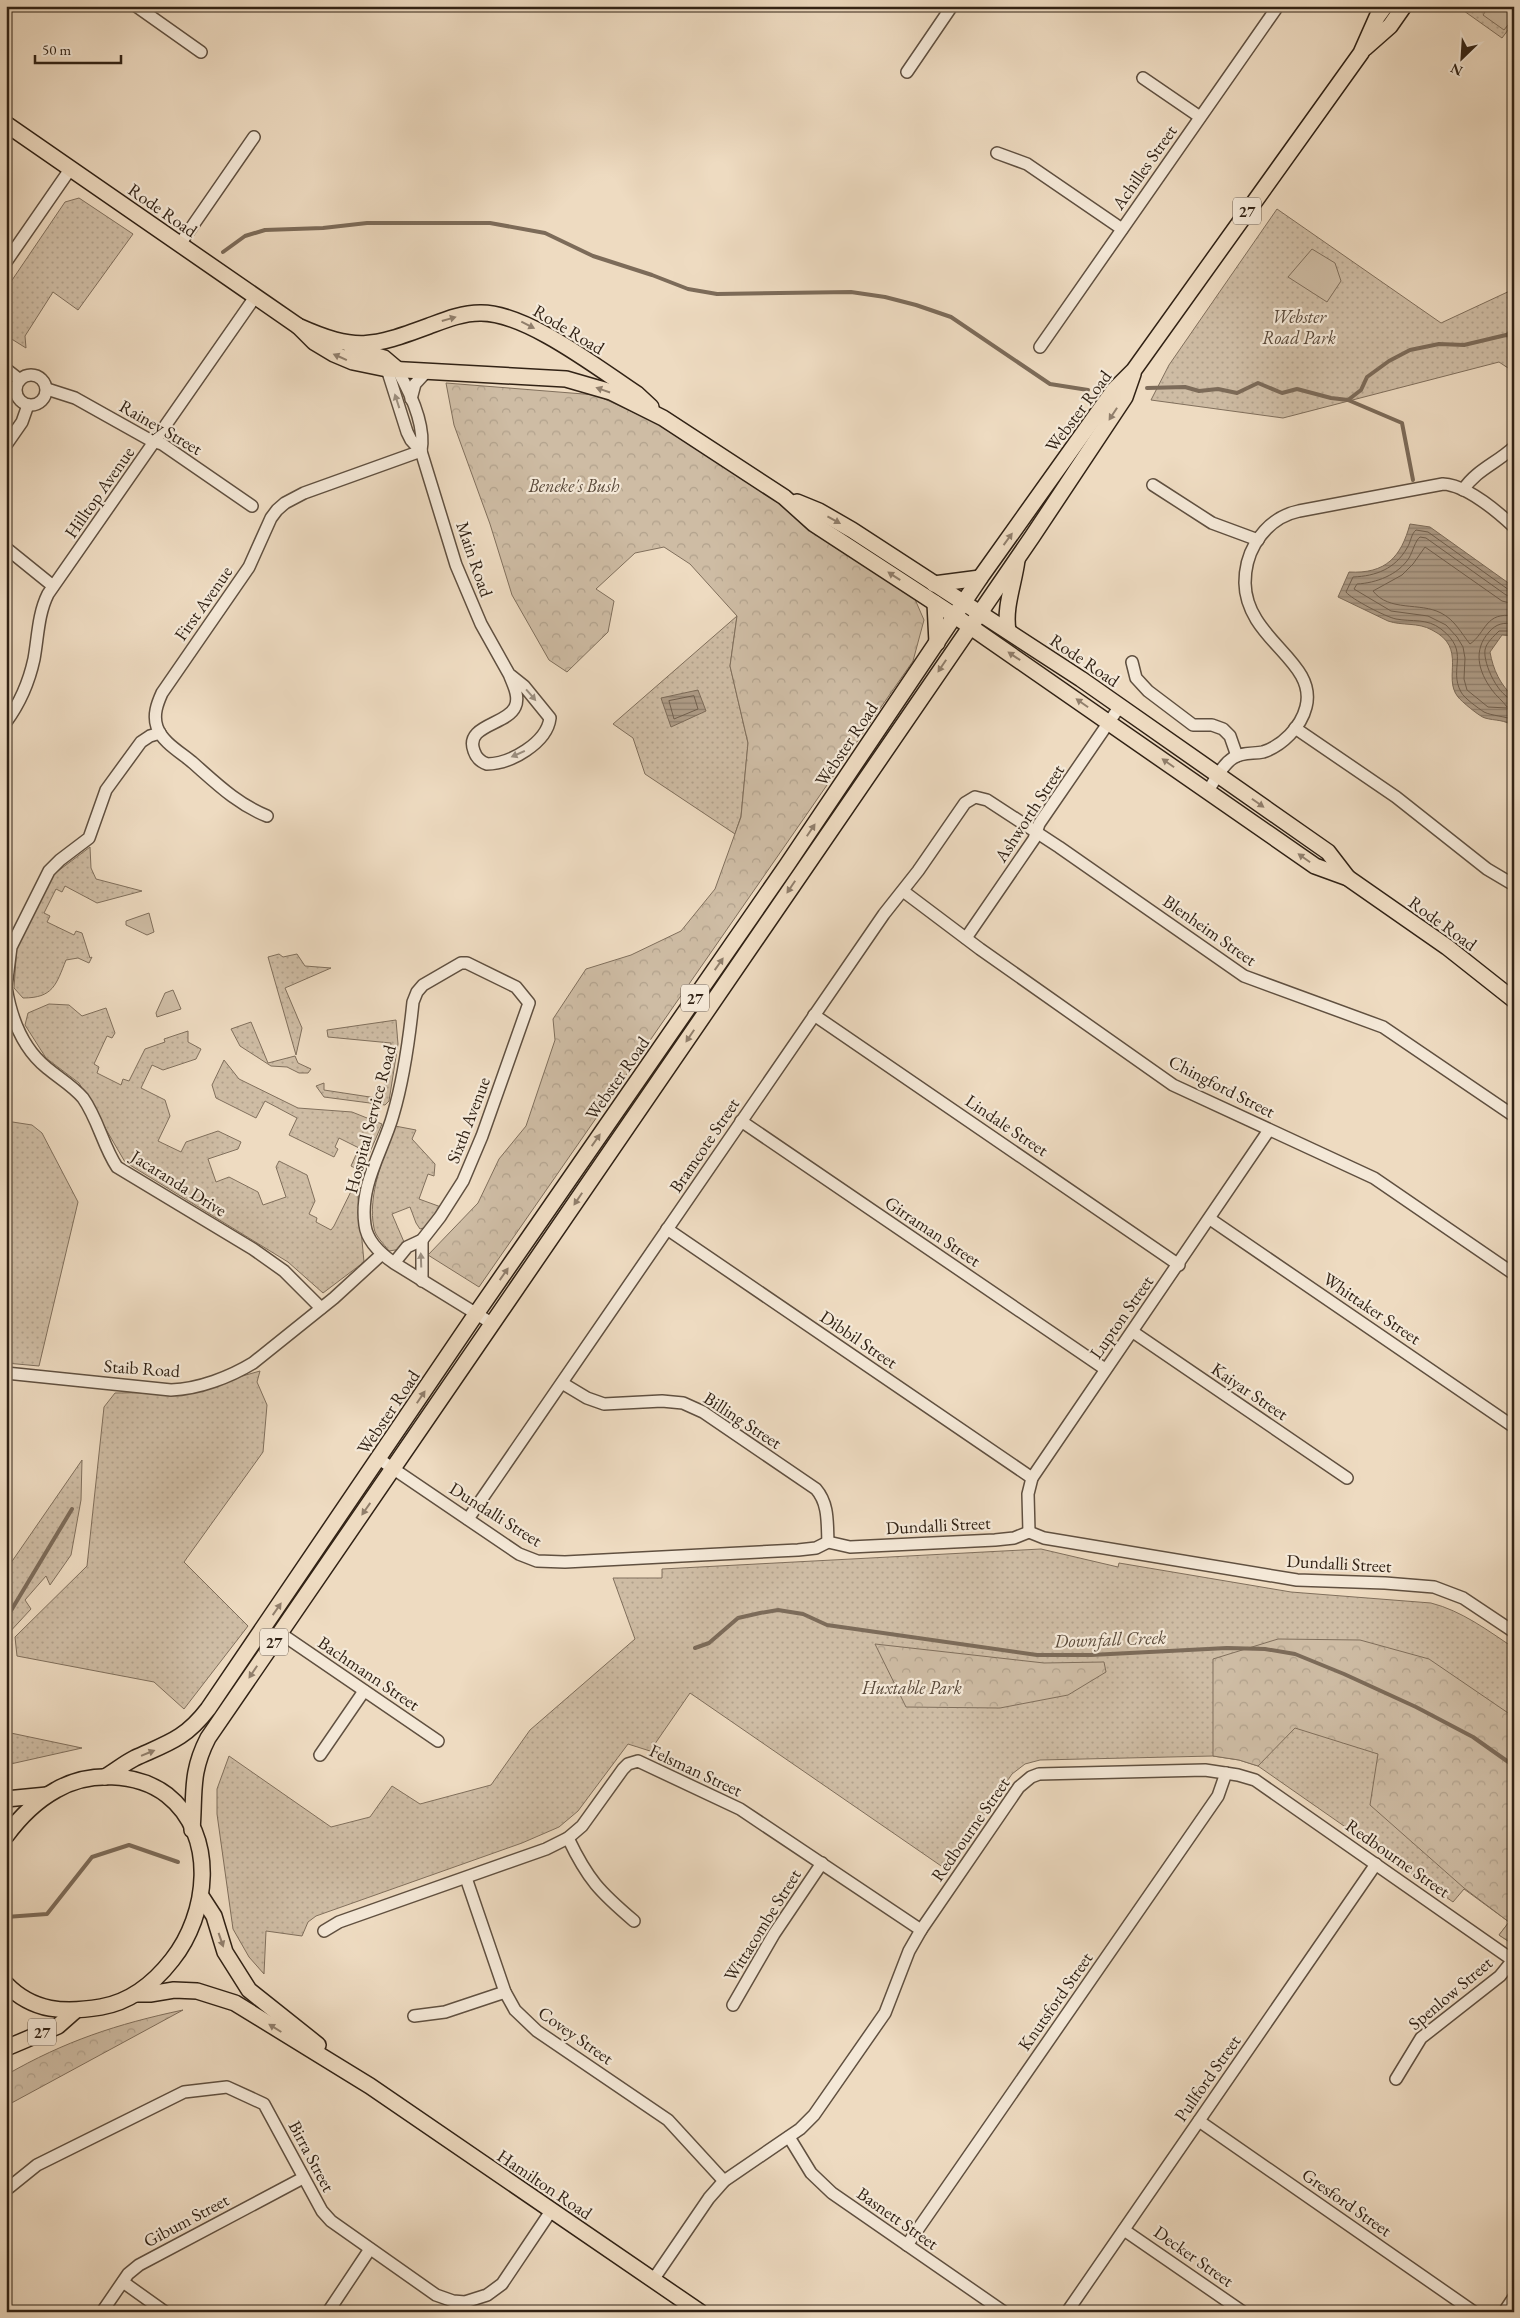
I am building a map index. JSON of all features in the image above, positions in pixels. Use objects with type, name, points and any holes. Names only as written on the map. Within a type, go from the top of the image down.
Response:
[{"type":"main road","name":"Webster Road","points":[[105,1777],[133,1759],[177,1740],[199,1720],[379,1459],[476,1314],[782,873],[980,578],[1114,390],[1134,370],[1360,53],[1384,6]]},
{"type":"main road","name":"Webster Road","points":[[1360,53],[1390,26],[1404,6]]},
{"type":"main road","name":"Rode Road","points":[[6,124],[298,326],[314,342],[334,354],[353,362],[427,371],[566,379],[611,392],[663,418],[784,497],[814,524],[935,602],[1315,866],[1348,878],[1447,948],[1514,1000]]},
{"type":"main road","name":"Rode Road","points":[[298,326],[332,340],[355,344],[375,344],[450,318],[481,313],[518,320],[542,333],[638,394],[663,418]]},
{"type":"main road","points":[[332,340],[391,366],[398,345],[419,329]]},
{"type":"main road","name":"Webster Road","points":[[192,1830],[193,1782],[203,1748],[969,626],[1017,559],[1124,397],[1134,370]]},
{"type":"main road","name":"Rode Road","points":[[784,497],[819,512],[852,530],[1120,706],[1328,852],[1348,878]]},
{"type":"main road","points":[[1008,631],[1006,613],[1015,579],[1017,559]]},
{"type":"main road","points":[[934,584],[980,578]]},
{"type":"main road","points":[[935,602],[937,643]]},
{"type":"main road","points":[[105,1777],[133,1779],[159,1789],[175,1802],[192,1830]]},
{"type":"main road","name":"27","points":[[6,1836],[22,1816],[47,1795],[64,1786],[105,1777]]},
{"type":"main road","points":[[6,1799],[47,1795]]},
{"type":"main road","name":"27","points":[[6,2048],[58,2026],[75,2011],[108,2006],[136,1994],[154,1979],[177,1954],[192,1925],[201,1896],[201,1861],[192,1830]]},
{"type":"main road","name":"Hamilton Road","points":[[201,1896],[214,1916],[225,1952],[249,1990],[370,2086]]},
{"type":"main road","points":[[6,1984],[17,1994],[38,2006],[51,2010],[75,2011]]},
{"type":"main road","name":"Hamilton Road","points":[[136,1994],[185,1990],[225,1999],[370,2086],[700,2312]]},
{"type":"street","points":[[136,6],[201,52]]},
{"type":"street","points":[[907,72],[952,6]]},
{"type":"street","name":"Achilles Street","points":[[1040,347],[1278,6]]},
{"type":"street","points":[[1143,78],[1200,117]]},
{"type":"street","points":[[180,244],[254,137]]},
{"type":"street","points":[[997,153],[1027,164],[1122,229]]},
{"type":"street","points":[[6,262],[71,168]]},
{"type":"street","name":"Hilltop Avenue","points":[[6,722],[19,703],[30,675],[43,607],[53,586],[156,442],[256,297]]},
{"type":"street","name":"Main Road","points":[[391,366],[411,399],[423,436],[421,451],[456,565],[473,608],[509,674],[516,696],[514,710],[504,720],[483,728],[473,740],[473,748],[477,756],[487,764],[516,756],[529,749],[541,736],[550,721],[545,711],[509,674]]},
{"type":"street","name":"Main Road","points":[[391,366],[407,432],[411,440],[421,451]]},
{"type":"street","points":[[6,369],[20,380]]},
{"type":"street","points":[[411,399],[415,384],[427,371]]},
{"type":"street","points":[[34,374],[43,380],[47,389],[41,402],[28,405],[23,403],[16,389],[20,380],[34,374]]},
{"type":"street","name":"Rainey Street","points":[[47,389],[75,398],[156,442],[252,506]]},
{"type":"street","points":[[6,445],[22,422],[28,405]]},
{"type":"street","points":[[1463,490],[1474,475],[1499,460],[1514,447]]},
{"type":"street","name":"First Avenue","points":[[160,733],[155,716],[156,705],[162,693],[249,567],[271,518],[277,510],[285,503],[304,493],[421,451]]},
{"type":"street","points":[[1153,484],[1212,523],[1258,540]]},
{"type":"street","points":[[1208,791],[1226,764],[1238,756],[1262,752],[1276,746],[1296,728],[1303,715],[1307,701],[1304,678],[1258,625],[1246,596],[1247,561],[1258,540],[1273,523],[1290,513],[1444,484],[1463,490],[1486,504],[1514,527]]},
{"type":"street","points":[[6,548],[53,586]]},
{"type":"street","points":[[1132,662],[1136,678],[1148,692],[1193,725],[1212,725],[1223,729],[1230,736],[1238,756]]},
{"type":"street","name":"Ashworth Street","points":[[966,938],[1034,839],[1039,824],[1120,706]]},
{"type":"street","points":[[1296,728],[1396,798],[1486,869],[1514,885]]},
{"type":"street","points":[[160,733],[234,799],[267,816]]},
{"type":"street","name":"Jacaranda Drive","points":[[160,733],[150,736],[141,742],[106,790],[89,838],[49,871],[11,947],[6,987],[9,1014],[32,1052],[46,1067],[83,1098],[117,1167],[253,1249],[284,1271],[321,1308]]},
{"type":"street","name":"Blenheim Street","points":[[975,797],[987,800],[1037,832],[1244,976],[1382,1026],[1514,1116]]},
{"type":"street","name":"Bramcote Street","points":[[468,1519],[814,1014],[966,804],[975,797]]},
{"type":"street","name":"Chingford Street","points":[[903,891],[1173,1085],[1374,1178],[1514,1274]]},
{"type":"street","name":"Hospital Service Road","points":[[493,1324],[394,1264],[382,1254],[369,1239],[364,1225],[366,1196],[373,1164],[390,1124],[403,1077],[413,1002],[417,992],[434,977],[456,965],[467,963],[516,987],[529,1003]]},
{"type":"street","name":"Sixth Avenue","points":[[394,1264],[407,1247],[422,1240],[440,1217],[463,1181],[482,1136],[529,1003]]},
{"type":"street","name":"Lindale Street","points":[[814,1014],[1179,1265]]},
{"type":"street","name":"Girraman Street","points":[[741,1121],[1105,1370]]},
{"type":"street","name":"Lupton Street","points":[[1029,1532],[1028,1494],[1032,1478],[1179,1265],[1269,1130]]},
{"type":"street","name":"Whittaker Street","points":[[1210,1219],[1514,1427]]},
{"type":"street","name":"Dibbil Street","points":[[667,1229],[1032,1478]]},
{"type":"street","points":[[422,1240],[422,1281]]},
{"type":"street","name":"Staib Road","points":[[6,1373],[184,1389],[246,1367],[321,1308],[382,1254]]},
{"type":"street","name":"Kaiyar Street","points":[[1132,1332],[1347,1478]]},
{"type":"street","name":"Billing Street","points":[[562,1383],[587,1398],[604,1404],[662,1401],[683,1403],[703,1412],[816,1489],[826,1507],[828,1542]]},
{"type":"street","name":"Dundalli Street","points":[[379,1459],[519,1554],[537,1562],[548,1563],[798,1550],[816,1548],[828,1542],[850,1547],[995,1540],[1014,1538],[1029,1532],[1044,1538],[1282,1578],[1434,1587],[1463,1598],[1514,1632]]},
{"type":"street","name":"Bachmann Street","points":[[280,1633],[438,1741]]},
{"type":"street","points":[[320,1755],[364,1692]]},
{"type":"street","name":"Felsman Street","points":[[324,1931],[339,1922],[546,1849],[568,1838],[589,1818],[623,1769],[628,1764],[638,1761],[740,1809],[921,1930]]},
{"type":"street","name":"Redbourne Street","points":[[653,2280],[709,2198],[724,2181],[789,2137],[814,2115],[884,2013],[909,1952],[921,1930],[1010,1800],[1031,1777],[1048,1773],[1190,1770],[1247,1777],[1261,1784],[1513,1961]]},
{"type":"street","name":"Knutsford Street","points":[[907,2245],[1218,1796],[1226,1773]]},
{"type":"street","points":[[568,1838],[586,1875],[595,1886],[634,1922]]},
{"type":"street","name":"Wittacombe Street","points":[[733,2005],[774,1934],[822,1863]]},
{"type":"street","name":"Pullford Street","points":[[1067,2312],[1376,1864]]},
{"type":"street","name":"Covey Street","points":[[466,1878],[505,1992],[515,2010],[529,2025],[668,2120],[724,2181]]},
{"type":"street","name":"Spenlow Street","points":[[1396,2079],[1421,2038],[1500,1976],[1513,1961]]},
{"type":"street","points":[[414,2016],[445,2012],[505,1992]]},
{"type":"street","name":"Birra Street","points":[[6,2190],[37,2165],[184,2092],[227,2087],[264,2104],[326,2216],[436,2294],[473,2306],[502,2284],[551,2211]]},
{"type":"street","name":"Gresford Street","points":[[1199,2121],[1474,2312]]},
{"type":"street","name":"Basnett Street","points":[[789,2137],[811,2173],[823,2186],[1004,2312]]},
{"type":"street","name":"Gibum Street","points":[[102,2312],[123,2282],[139,2265],[304,2178]]},
{"type":"street","name":"Decker Street","points":[[1124,2230],[1243,2312]]},
{"type":"street","points":[[328,2312],[370,2249]]},
{"type":"street","points":[[123,2282],[166,2312]]},
{"type":"street","points":[[1504,2312],[1514,2297]]},
{"type":"green space","points":[[1457,6],[1514,6],[1514,22],[1502,38]]},
{"type":"green space","points":[[1489,6],[1514,6],[1514,17],[1504,30],[1483,15]]},
{"type":"green space","points":[[79,198],[133,234],[78,310],[53,292],[25,336],[26,348],[10,338],[6,329],[6,289],[65,202]]},
{"type":"green space","name":"Webster Road Park","points":[[1277,209],[1441,323],[1514,289],[1514,372],[1499,362],[1283,418],[1151,400],[1169,365]]},
{"type":"green space","points":[[1312,249],[1335,263],[1341,281],[1327,302],[1288,277]]},
{"type":"green space","name":"Beneke's Bush","points":[[446,383],[596,395],[676,432],[914,597],[924,620],[913,661],[479,1287],[428,1255],[478,1203],[499,1159],[526,1126],[555,1040],[553,1019],[586,969],[631,955],[681,931],[715,889],[741,817],[748,743],[730,666],[737,616],[690,564],[664,547],[635,553],[596,589],[614,601],[608,632],[567,672],[549,660],[512,595],[490,524],[454,425]]},
{"type":"green space","points":[[737,616],[730,666],[748,743],[741,816],[735,834],[645,774],[633,738],[613,724]]},
{"type":"green space","points":[[90,847],[91,868],[96,879],[142,891],[97,903],[65,886],[62,892],[56,889],[44,913],[50,916],[47,922],[74,935],[76,931],[82,933],[90,958],[92,957],[89,963],[78,958],[66,960],[56,983],[47,993],[41,996],[23,998],[14,988],[17,944],[54,874]]},
{"type":"green space","points":[[149,913],[154,932],[147,935],[126,925],[126,921]]},
{"type":"green space","points":[[279,954],[283,957],[297,954],[305,966],[331,968],[285,988],[302,1028],[296,1055],[268,957]]},
{"type":"green space","points":[[173,990],[181,1009],[157,1017],[156,1013],[165,993]]},
{"type":"green space","points":[[49,1004],[69,1005],[82,1016],[106,1008],[115,1033],[112,1038],[107,1036],[94,1064],[99,1067],[97,1073],[121,1085],[123,1079],[129,1081],[145,1049],[165,1042],[164,1039],[188,1031],[188,1042],[201,1049],[196,1059],[163,1070],[152,1065],[141,1088],[165,1100],[170,1116],[158,1141],[181,1152],[186,1142],[218,1131],[241,1142],[238,1149],[208,1159],[216,1182],[229,1177],[258,1192],[263,1205],[286,1197],[276,1167],[279,1161],[307,1175],[315,1201],[309,1214],[317,1218],[316,1222],[331,1230],[361,1171],[351,1166],[359,1148],[339,1138],[335,1147],[338,1149],[334,1157],[289,1135],[297,1118],[265,1101],[256,1118],[216,1098],[212,1085],[224,1060],[239,1079],[298,1108],[352,1112],[382,1124],[367,1159],[358,1197],[364,1262],[323,1293],[288,1262],[125,1162],[79,1083],[46,1058],[25,1025],[28,1013]]},
{"type":"green space","points":[[396,1020],[398,1044],[389,1101],[385,1105],[324,1097],[316,1086],[324,1083],[324,1090],[383,1099],[391,1043],[328,1037],[327,1030]]},
{"type":"green space","points":[[251,1022],[268,1063],[295,1056],[298,1063],[311,1069],[308,1073],[299,1073],[287,1067],[271,1066],[240,1046],[231,1029]]},
{"type":"green space","points":[[6,1121],[32,1125],[42,1133],[78,1202],[39,1366],[6,1363]]},
{"type":"green space","points":[[395,1126],[416,1130],[412,1139],[435,1164],[434,1176],[428,1174],[419,1199],[441,1207],[430,1226],[420,1229],[410,1207],[392,1214],[404,1242],[401,1249],[389,1251],[375,1231],[372,1216],[378,1176]]},
{"type":"green space","points":[[260,1371],[257,1382],[267,1405],[263,1452],[184,1562],[248,1626],[184,1709],[154,1682],[17,1656],[15,1637],[87,1566],[104,1407],[115,1393],[186,1392]]},
{"type":"green space","points":[[82,1460],[81,1500],[71,1555],[50,1585],[46,1576],[25,1600],[31,1609],[6,1636],[6,1570]]},
{"type":"green space","name":"Huxtable Park","points":[[1041,1549],[1118,1567],[1119,1563],[1291,1592],[1431,1603],[1464,1616],[1514,1648],[1514,1945],[1499,1935],[1509,1922],[1464,1889],[1453,1902],[1258,1766],[1239,1760],[1213,1756],[1040,1760],[1025,1764],[1012,1774],[947,1870],[690,1693],[650,1751],[628,1744],[578,1811],[559,1827],[522,1843],[316,1916],[308,1922],[302,1936],[266,1931],[264,1974],[249,1957],[233,1929],[217,1814],[217,1789],[229,1756],[331,1827],[370,1817],[392,1786],[420,1804],[491,1785],[530,1730],[635,1639],[613,1578],[662,1578],[662,1569]]},
{"type":"green space","points":[[1278,1639],[1360,1640],[1429,1659],[1514,1717],[1514,1945],[1499,1935],[1509,1922],[1464,1888],[1370,1805],[1378,1754],[1295,1728],[1258,1766],[1239,1760],[1213,1756],[1213,1659]]},
{"type":"green space","points":[[875,1644],[1044,1663],[1104,1662],[1106,1672],[1068,1695],[1000,1708],[906,1707]]},
{"type":"green space","points":[[6,1732],[82,1748],[6,1765]]},
{"type":"green space","points":[[183,2010],[6,2106],[6,2075],[28,2063],[49,2052],[92,2035],[136,2021]]},
{"type":"water","points":[[1410,524],[1430,527],[1514,587],[1514,636],[1502,635],[1490,652],[1498,676],[1514,697],[1514,727],[1504,721],[1483,717],[1458,697],[1452,681],[1452,654],[1449,645],[1443,637],[1427,628],[1388,621],[1338,597],[1349,572],[1373,570],[1390,561],[1402,546]]},
{"type":"water","points":[[698,690],[706,711],[671,727],[661,698]]},
{"type":"waterway","points":[[223,252],[245,236],[265,230],[323,228],[367,223],[490,223],[545,233],[593,256],[688,289],[717,294],[851,292],[885,297],[916,305],[951,317],[1050,384],[1088,390]]},
{"type":"waterway","points":[[1507,335],[1514,328]]},
{"type":"waterway","points":[[1147,388],[1185,387],[1199,391],[1218,389],[1237,393],[1258,383],[1282,393],[1297,389],[1331,398],[1348,400],[1361,390],[1367,377],[1389,361],[1410,350],[1439,344],[1464,345],[1506,335],[1514,336]]},
{"type":"waterway","points":[[1348,400],[1402,423],[1413,480]]},
{"type":"waterway","points":[[6,1619],[72,1509]]},
{"type":"waterway","name":"Downfall Creek","points":[[695,1648],[709,1643],[738,1618],[778,1610],[803,1614],[827,1625],[1037,1655],[1091,1655],[1227,1648],[1265,1649],[1295,1654],[1416,1707],[1473,1737],[1514,1766]]},
{"type":"waterway","name":"Downfall Creek","points":[[6,1917],[47,1914],[92,1857],[129,1845],[178,1862]]}]
